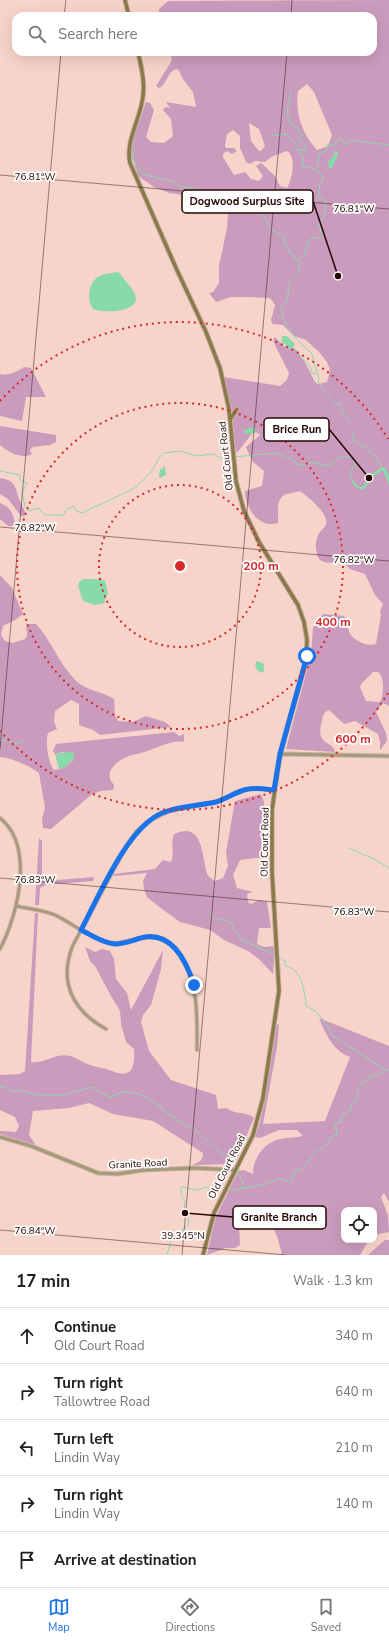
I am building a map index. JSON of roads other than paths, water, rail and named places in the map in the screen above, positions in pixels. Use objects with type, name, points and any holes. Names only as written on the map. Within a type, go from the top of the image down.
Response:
[{"type":"main road","points":[[125,0],[128,12]]},
{"type":"main road","name":"Old Court Road","points":[[139,56],[143,77],[144,96],[130,147],[130,163],[211,344],[224,384],[238,491],[248,522],[298,605],[306,630],[306,661],[280,754],[274,790],[271,826],[271,864],[279,969],[279,998],[260,1111],[253,1135],[214,1213],[203,1255]]},
{"type":"main road","points":[[230,421],[237,409]]},
{"type":"street","points":[[280,754],[389,756]]},
{"type":"street","points":[[106,1029],[83,1012],[74,1001],[69,988],[67,968],[69,957],[81,930],[127,845],[136,832],[147,822],[169,811],[215,802],[244,790],[254,788],[274,790]]},
{"type":"street","points":[[0,818],[13,833],[19,849],[19,879],[16,906],[11,924],[0,949]]},
{"type":"street","points":[[16,906],[53,915],[106,942],[120,943],[153,937],[163,939],[174,947],[188,970],[195,991],[197,1050]]},
{"type":"street","name":"Granite Road","points":[[0,1137],[32,1146],[98,1173],[117,1174],[144,1170],[200,1168],[235,1170]]},
{"type":"waterway","points":[[291,92],[288,115],[290,124],[296,127],[302,135],[298,138],[305,146],[305,150],[297,150],[304,159],[302,168],[309,166],[323,176],[323,180],[319,184],[320,193],[318,197],[326,201],[324,217],[319,225],[322,235],[308,241],[305,254],[299,260]]},
{"type":"waterway","points":[[270,136],[287,134],[299,150]]},
{"type":"waterway","points":[[317,170],[319,155],[327,150],[328,144],[334,146],[337,141],[342,139],[345,145],[349,140],[389,145]]},
{"type":"waterway","points":[[135,147],[133,158],[137,169],[146,175],[175,182],[179,186],[193,188],[201,193],[208,193],[215,202],[221,206],[230,207],[255,204],[270,228],[285,237],[284,244],[288,246],[288,251],[294,255],[294,259],[299,260],[300,269],[288,284],[288,298],[282,307],[283,319],[296,339],[311,352],[319,378],[318,382],[336,404],[340,404],[342,412],[350,422]]},
{"type":"waterway","points":[[293,348],[310,366],[312,373],[316,374]]},
{"type":"waterway","points":[[354,431],[352,435],[354,441],[371,452],[378,460],[382,468]]},
{"type":"waterway","points":[[0,471],[20,475],[20,480],[27,483],[22,493],[25,506],[29,511],[38,508],[45,515],[63,515],[67,509],[74,506],[76,511],[82,513],[135,488],[152,471],[159,458],[164,453],[180,451],[197,456],[213,454],[225,460],[232,458]]},
{"type":"waterway","points":[[234,457],[275,453],[291,459],[297,464],[304,465],[313,462],[324,466],[332,464],[340,457],[352,457],[356,462],[350,473],[353,482]]},
{"type":"waterway","points":[[0,740],[10,741],[15,744],[23,741]]},
{"type":"waterway","points":[[349,848],[374,859],[389,868]]},
{"type":"waterway","points":[[209,911],[214,918],[231,922],[233,928],[239,934],[240,939],[269,952],[276,958]]},
{"type":"waterway","points":[[281,958],[285,961],[285,966],[291,968],[299,976],[302,982],[306,1006],[315,1011],[322,1018],[333,1036],[384,1069]]},
{"type":"waterway","points":[[227,1191],[267,1184],[278,1178],[291,1182],[294,1172],[301,1169],[317,1151],[328,1145],[329,1139],[337,1134],[335,1124],[341,1122],[341,1116],[351,1110],[351,1105],[356,1101],[358,1090],[362,1082],[368,1080],[370,1076],[379,1075],[385,1070],[389,1070]]},
{"type":"waterway","points":[[0,1087],[4,1087],[13,1092],[19,1090],[37,1095],[63,1095],[92,1087],[111,1097],[125,1091],[142,1095],[161,1107],[165,1112],[176,1118],[178,1121],[199,1133],[225,1156],[235,1162]]},
{"type":"waterway","points":[[239,1168],[238,1174],[243,1181],[242,1188]]},
{"type":"waterway","points":[[167,1255],[171,1241],[170,1236],[176,1239],[180,1232],[188,1225],[189,1219],[184,1211],[185,1201],[181,1194],[181,1187],[198,1190],[205,1187],[213,1189],[219,1187],[222,1189]]},
{"type":"place","name":"Dogwood Surplus Site","points":[[338,276]]},
{"type":"place","name":"Brice Run","points":[[369,478]]},
{"type":"place","name":"Granite Branch","points":[[185,1213]]}]
